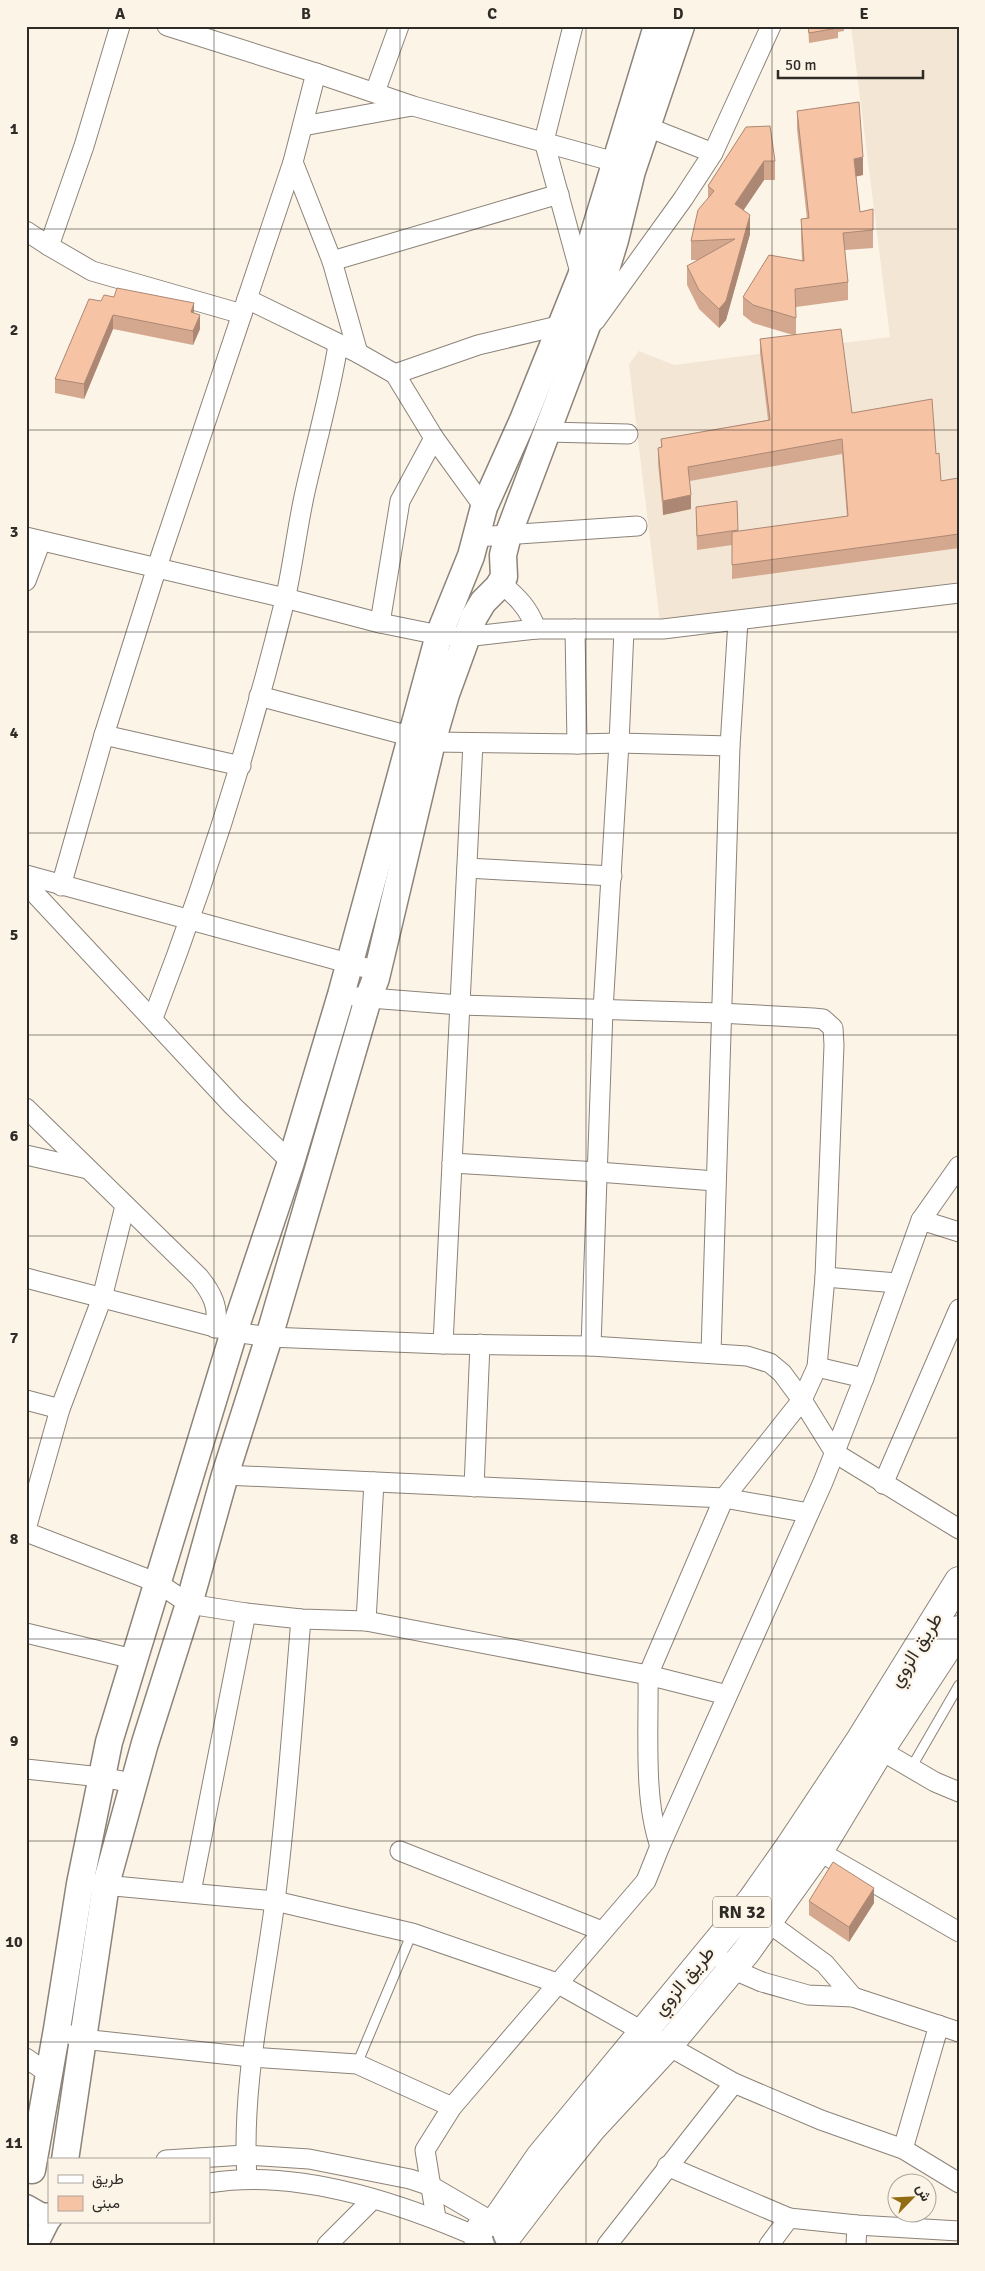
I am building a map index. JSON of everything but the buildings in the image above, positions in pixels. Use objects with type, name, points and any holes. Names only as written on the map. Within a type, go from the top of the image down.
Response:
[{"type":"main road","name":"طريق الزوي","points":[[489,2236],[550,2180],[592,2128],[667,2047],[768,1922],[807,1845],[870,1744],[950,1634],[959,1581]]},
{"type":"main road","name":"طريق الزوي","points":[[489,2236],[540,2156],[746,1907],[807,1845]]},
{"type":"street","points":[[49,246],[84,146],[120,26]]},
{"type":"street","points":[[167,26],[316,72],[413,106],[624,166]]},
{"type":"street","points":[[375,92],[399,26]]},
{"type":"street","points":[[573,26],[544,142],[581,276]]},
{"type":"street","points":[[36,2170],[49,2074],[80,1884],[101,1777],[109,1742],[133,1660],[158,1583],[225,1330],[290,1162],[422,739],[479,606],[501,583],[505,572],[503,551],[548,432],[572,332],[581,276],[624,166],[637,124],[657,26]]},
{"type":"street","points":[[637,124],[681,26]]},
{"type":"street","points":[[394,374],[478,346],[572,332],[684,199],[713,153],[771,26]]},
{"type":"street","points":[[61,886],[104,734],[157,567],[293,162],[316,72]]},
{"type":"street","points":[[303,126],[413,106]]},
{"type":"street","points":[[637,124],[713,153]]},
{"type":"street","points":[[293,162],[332,261],[358,353]]},
{"type":"street","points":[[65,2158],[106,1884],[133,1783],[189,1604],[225,1475],[269,1337],[377,971],[422,739],[439,635],[471,556],[484,507],[523,420],[572,332],[615,240],[624,166]]},
{"type":"street","points":[[332,261],[559,194]]},
{"type":"street","points":[[26,231],[92,271],[245,307],[358,353],[394,374],[434,438],[484,507]]},
{"type":"street","points":[[153,1018],[191,919],[241,766],[285,598],[297,532],[330,393],[338,345]]},
{"type":"street","points":[[548,432],[628,434]]},
{"type":"street","points":[[380,623],[400,501],[434,438]]},
{"type":"street","points":[[476,537],[637,526]]},
{"type":"street","points":[[26,581],[34,539],[285,598],[380,623],[439,635],[465,637],[536,629],[624,630],[738,621],[959,593]]},
{"type":"street","points":[[501,583],[523,602],[531,615],[536,629]]},
{"type":"street","points":[[711,1353],[720,1013],[730,746],[738,621]]},
{"type":"street","points":[[575,629],[576,744]]},
{"type":"street","points":[[591,1346],[603,1010],[612,876],[624,630]]},
{"type":"street","points":[[259,696],[422,739],[473,743],[576,744],[619,742],[730,746]]},
{"type":"street","points":[[104,734],[241,766]]},
{"type":"street","points":[[443,1344],[473,743]]},
{"type":"street","points":[[467,868],[612,876]]},
{"type":"street","points":[[26,875],[377,971]]},
{"type":"street","points":[[26,884],[153,1018],[233,1106],[290,1162]]},
{"type":"street","points":[[341,995],[368,999],[460,1005],[720,1013],[824,1019],[833,1028],[826,1276],[817,1367],[802,1400],[724,1498],[648,1675],[651,1806],[653,1828],[660,1846]]},
{"type":"street","points":[[26,1108],[199,1276],[209,1289],[215,1302],[218,1318],[225,1330]]},
{"type":"street","points":[[26,1155],[89,1169]]},
{"type":"street","points":[[452,1163],[715,1181]]},
{"type":"street","points":[[436,2218],[425,2150],[452,2107],[646,1881],[835,1452],[921,1220],[959,1166]]},
{"type":"street","points":[[125,1206],[102,1298],[60,1410],[26,1531],[158,1583],[189,1604],[246,1613],[366,1621],[648,1675],[727,1695]]},
{"type":"street","points":[[921,1220],[959,1232]]},
{"type":"street","points":[[826,1276],[897,1283]]},
{"type":"street","points":[[26,1278],[225,1330],[269,1337],[443,1344],[591,1346],[747,1356],[770,1363],[782,1373],[802,1400],[835,1452],[883,1484],[959,1529]]},
{"type":"street","points":[[883,1484],[959,1309]]},
{"type":"street","points":[[474,1487],[480,1344]]},
{"type":"street","points":[[817,1367],[864,1378]]},
{"type":"street","points":[[26,1400],[60,1410]]},
{"type":"street","points":[[225,1475],[724,1498],[809,1513]]},
{"type":"street","points":[[366,1621],[374,1482]]},
{"type":"street","points":[[191,1892],[246,1613]]},
{"type":"street","points":[[247,2179],[245,2155],[251,2057],[275,1901],[301,1618]]},
{"type":"street","points":[[26,1633],[133,1660]]},
{"type":"street","points":[[870,1744],[951,1790],[959,1792]]},
{"type":"street","points":[[26,1769],[101,1777],[133,1783]]},
{"type":"street","points":[[807,1845],[959,1932]]},
{"type":"street","points":[[400,1851],[602,1931]]},
{"type":"street","points":[[80,1884],[106,1884],[275,1901],[412,1934],[557,1983],[667,2047],[734,2083],[821,2120],[903,2149],[959,2183]]},
{"type":"street","points":[[746,1907],[825,1964],[853,1997]]},
{"type":"street","points":[[710,1951],[732,1968],[762,1982],[808,1995],[853,1997],[959,2032]]},
{"type":"street","points":[[903,2149],[939,2025]]},
{"type":"street","points":[[57,2029],[82,2039],[251,2057],[357,2064],[452,2107]]},
{"type":"street","points":[[26,2058],[49,2074]]},
{"type":"street","points":[[607,2245],[667,2166],[734,2083]]},
{"type":"street","points":[[198,2158],[245,2155],[309,2159],[410,2179],[431,2186],[489,2236]]},
{"type":"street","points":[[667,2166],[789,2218],[857,2226],[959,2231]]},
{"type":"street","points":[[210,2183],[247,2179],[328,2188],[373,2199],[489,2236]]},
{"type":"street","points":[[327,2245],[373,2199]]},
{"type":"street","points":[[26,2208],[40,2216],[48,2217],[34,2245]]},
{"type":"street","points":[[769,2245],[789,2218]]},
{"type":"street","points":[[856,2245],[857,2226]]},
{"type":"lane","points":[[911,1768],[959,1685]]},
{"type":"lane","points":[[357,2064],[412,1934]]},
{"type":"shaded area","points":[[851,26],[959,26],[959,582],[660,623],[629,364],[639,351],[674,365],[890,337]]}]
